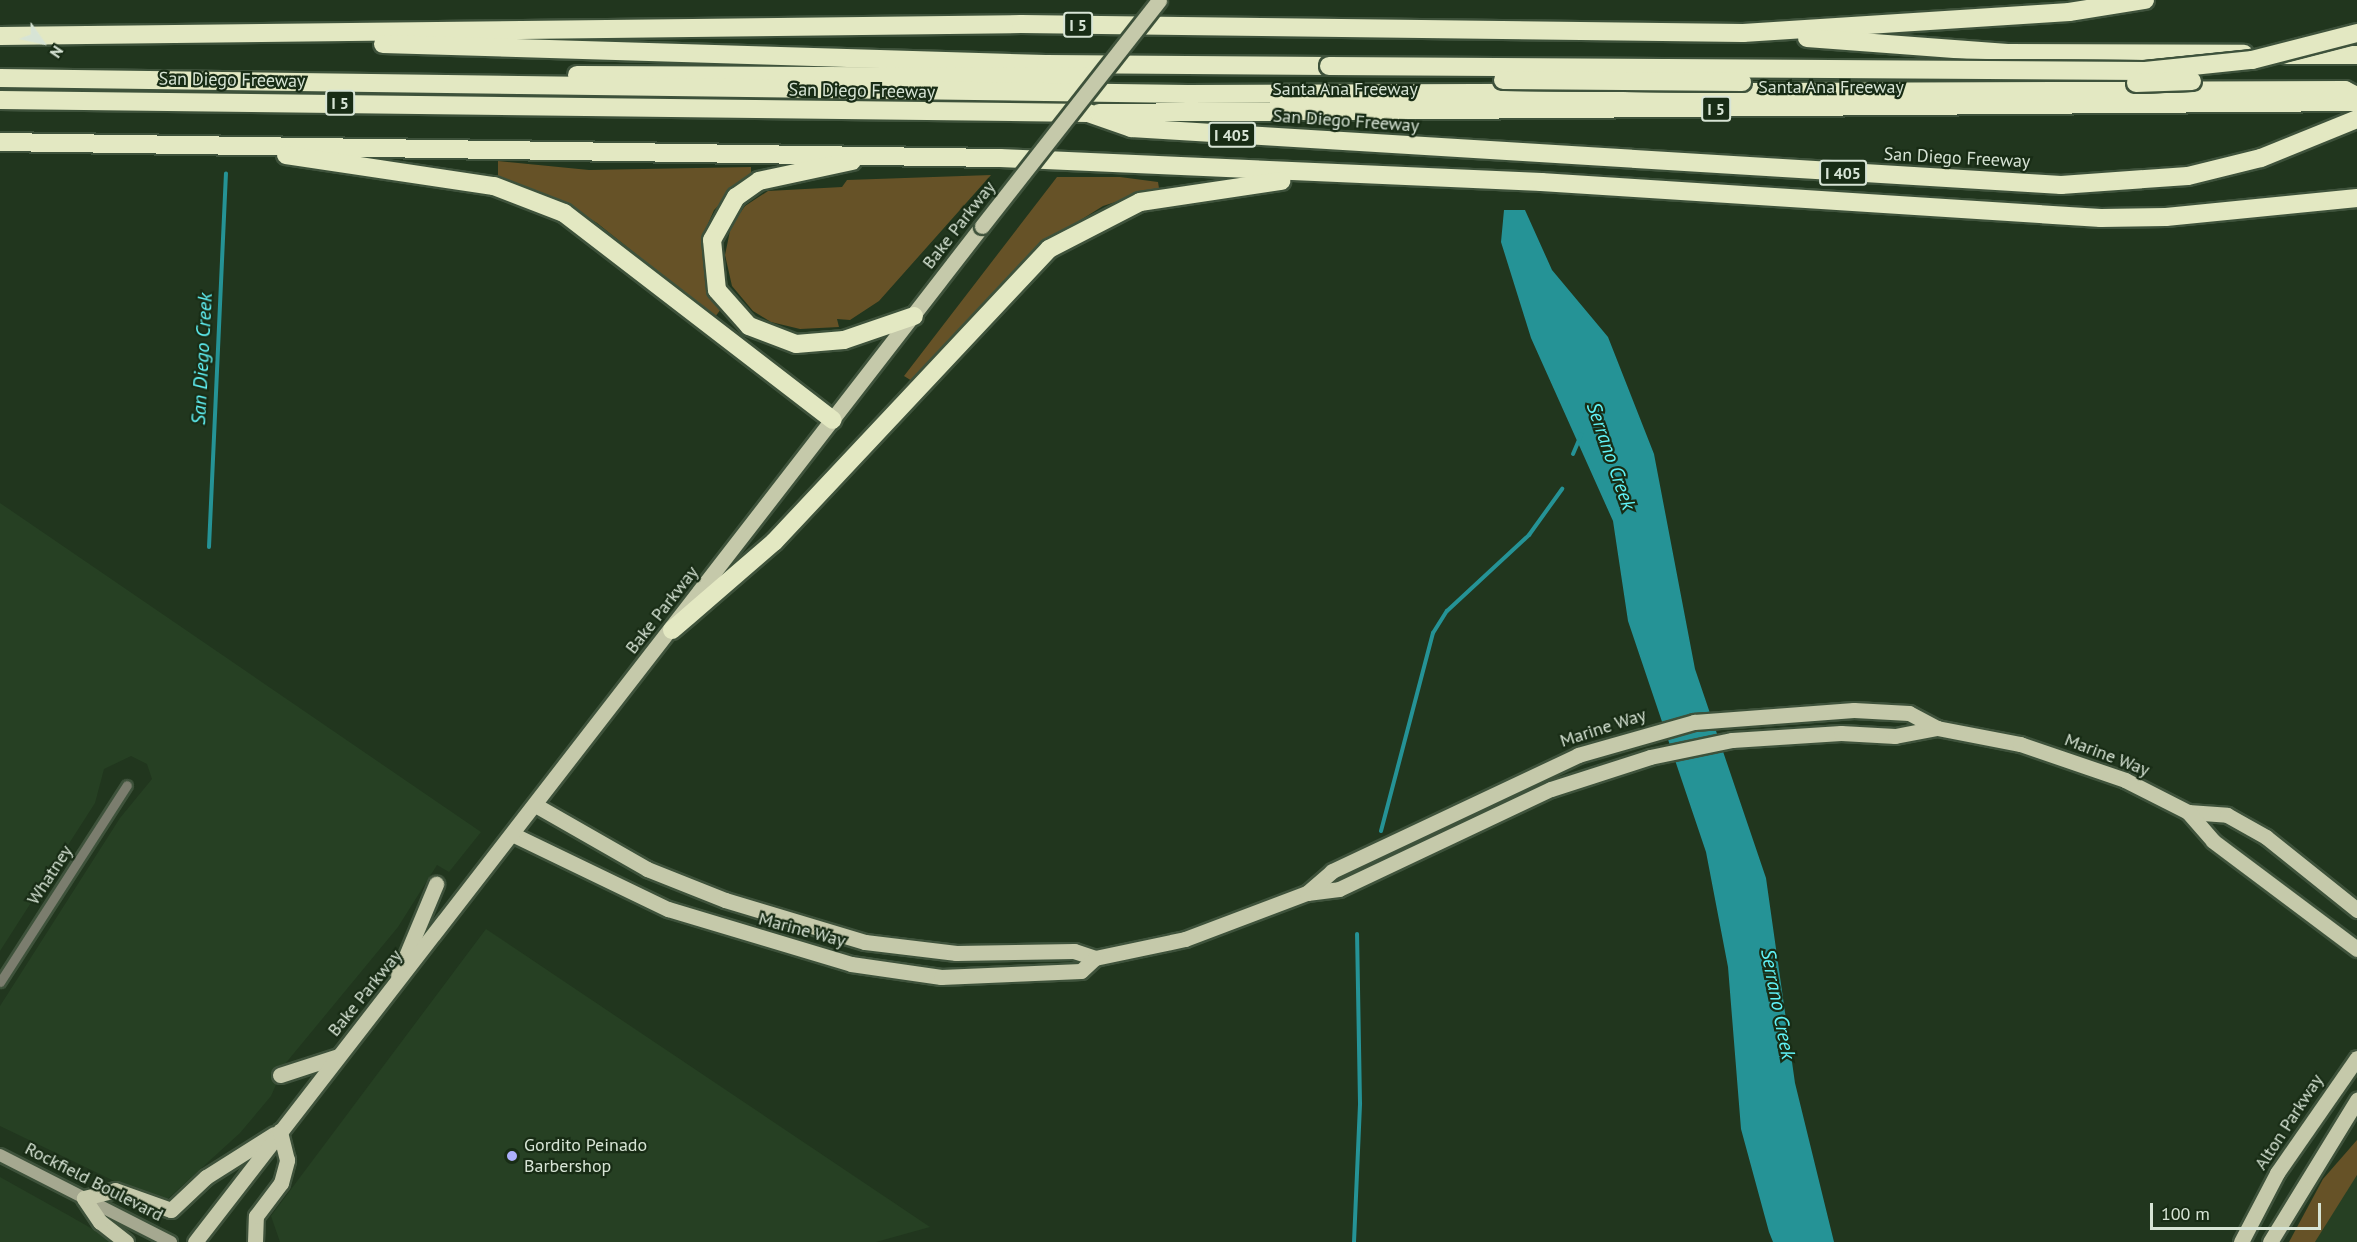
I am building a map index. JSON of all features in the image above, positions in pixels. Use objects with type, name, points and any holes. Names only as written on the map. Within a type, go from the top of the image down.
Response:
[{"type":"highway","points":[[1743,33],[2069,12],[2145,0]]},
{"type":"highway","name":"I 5","points":[[0,36],[1021,24],[1743,33],[2007,53],[2357,55]]},
{"type":"highway","points":[[0,78],[2145,71],[2252,60],[2357,33]]},
{"type":"highway","points":[[84,34],[1330,72],[2163,83],[2217,78],[2357,45]]},
{"type":"highway","points":[[114,78],[1188,94],[2345,90],[2357,96]]},
{"type":"highway","name":"San Diego Freeway","points":[[0,100],[1088,113],[1131,128],[2061,185],[2188,176],[2304,144],[2357,119]]},
{"type":"highway","name":"Santa Ana Freeway","points":[[1088,113],[2357,102]]},
{"type":"highway","points":[[0,142],[884,154],[1330,175],[2101,218],[2166,217],[2301,201],[2357,198]]},
{"type":"highway","points":[[240,146],[373,172],[494,186],[564,213],[833,420]]},
{"type":"highway","points":[[884,154],[772,178],[745,189],[718,223],[710,255],[713,272],[717,290],[737,317],[766,335],[796,344],[844,340],[914,316]]},
{"type":"highway","points":[[672,630],[774,542],[1049,249],[1140,202],[1330,175]]},
{"type":"highway","points":[[2301,201],[2357,186]]},
{"type":"main road","name":"Bake Parkway","points":[[195,1242],[338,1056],[391,993],[537,806],[982,226],[1159,0]]},
{"type":"main road","name":"Marine Way","points":[[1307,893],[1332,871],[1542,770],[1658,731],[1809,711],[1909,713],[1938,728],[2074,761],[2188,812],[2227,815],[2266,837],[2357,910]]},
{"type":"main road","name":"Marine Way","points":[[537,806],[603,846],[725,900],[865,942],[956,953],[1074,951],[1095,958],[1185,939],[1307,893],[1339,889],[1551,789],[1650,757],[1732,740],[1841,733],[1895,736],[1938,728]]},
{"type":"main road","name":"Marine Way","points":[[2188,812],[2213,841],[2357,949]]},
{"type":"main road","name":"Marine Way","points":[[514,835],[668,909],[851,964],[942,977],[1081,971],[1095,958]]},
{"type":"main road","points":[[391,993],[436,884]]},
{"type":"main road","points":[[280,1075],[338,1056]]},
{"type":"main road","name":"Alton Parkway","points":[[2241,1242],[2277,1173],[2357,1058]]},
{"type":"main road","points":[[2270,1242],[2357,1100]]},
{"type":"main road","points":[[126,1242],[100,1222],[84,1198],[115,1190],[171,1209],[241,1151],[280,1131],[287,1160],[281,1183],[256,1216],[255,1242]]},
{"type":"main road","name":"Rockfield Boulevard","points":[[0,1155],[171,1242]]},
{"type":"street","name":"Whatney","points":[[0,982],[127,785]]},
{"type":"shaded area","points":[[498,161],[589,170],[751,167],[751,174],[714,210],[704,233],[705,281],[721,309],[715,317],[597,223],[558,200],[498,177]]},
{"type":"shaded area","points":[[991,175],[879,301],[850,320],[837,319],[839,327],[800,329],[771,322],[753,311],[732,286],[725,255],[731,226],[745,206],[768,191],[842,187],[847,180]]},
{"type":"shaded area","points":[[1057,177],[1120,177],[1158,182],[1159,188],[1103,206],[1044,243],[912,381],[904,376]]},
{"type":"shaded area","points":[[0,503],[481,832],[449,872],[437,865],[398,927],[285,1064],[271,1096],[240,1133],[162,1204],[0,1126],[0,1006],[120,818],[152,779],[147,764],[131,756],[104,769],[95,803],[0,951]]},
{"type":"shaded area","points":[[486,929],[930,1227],[876,1242],[280,1242],[271,1216]]},
{"type":"shaded area","points":[[2357,1140],[2357,1175],[2315,1242],[2289,1242],[2323,1179]]},
{"type":"shaded area","points":[[2357,1175],[2357,1242],[2315,1242],[2350,1184]]},
{"type":"shaded area","points":[[0,1177],[68,1215],[115,1242],[0,1242]]},
{"type":"water","name":"Serrano Creek","points":[[1504,210],[1525,210],[1552,270],[1608,337],[1654,454],[1695,669],[1766,878],[1795,1083],[1834,1242],[1773,1242],[1769,1232],[1741,1129],[1728,967],[1706,852],[1628,621],[1613,521],[1531,338],[1501,242]]},
{"type":"waterway","name":"San Diego Creek","points":[[209,547],[226,173]]},
{"type":"waterway","name":"Serrano Creek","points":[[1573,454],[1581,435]]},
{"type":"waterway","points":[[1381,831],[1433,633],[1447,611],[1529,535],[1562,489]]},
{"type":"waterway","points":[[1354,1242],[1360,1103],[1357,934]]},
{"type":"place","name":"Gordito Peinado Barbershop","points":[[512,1156]]}]
